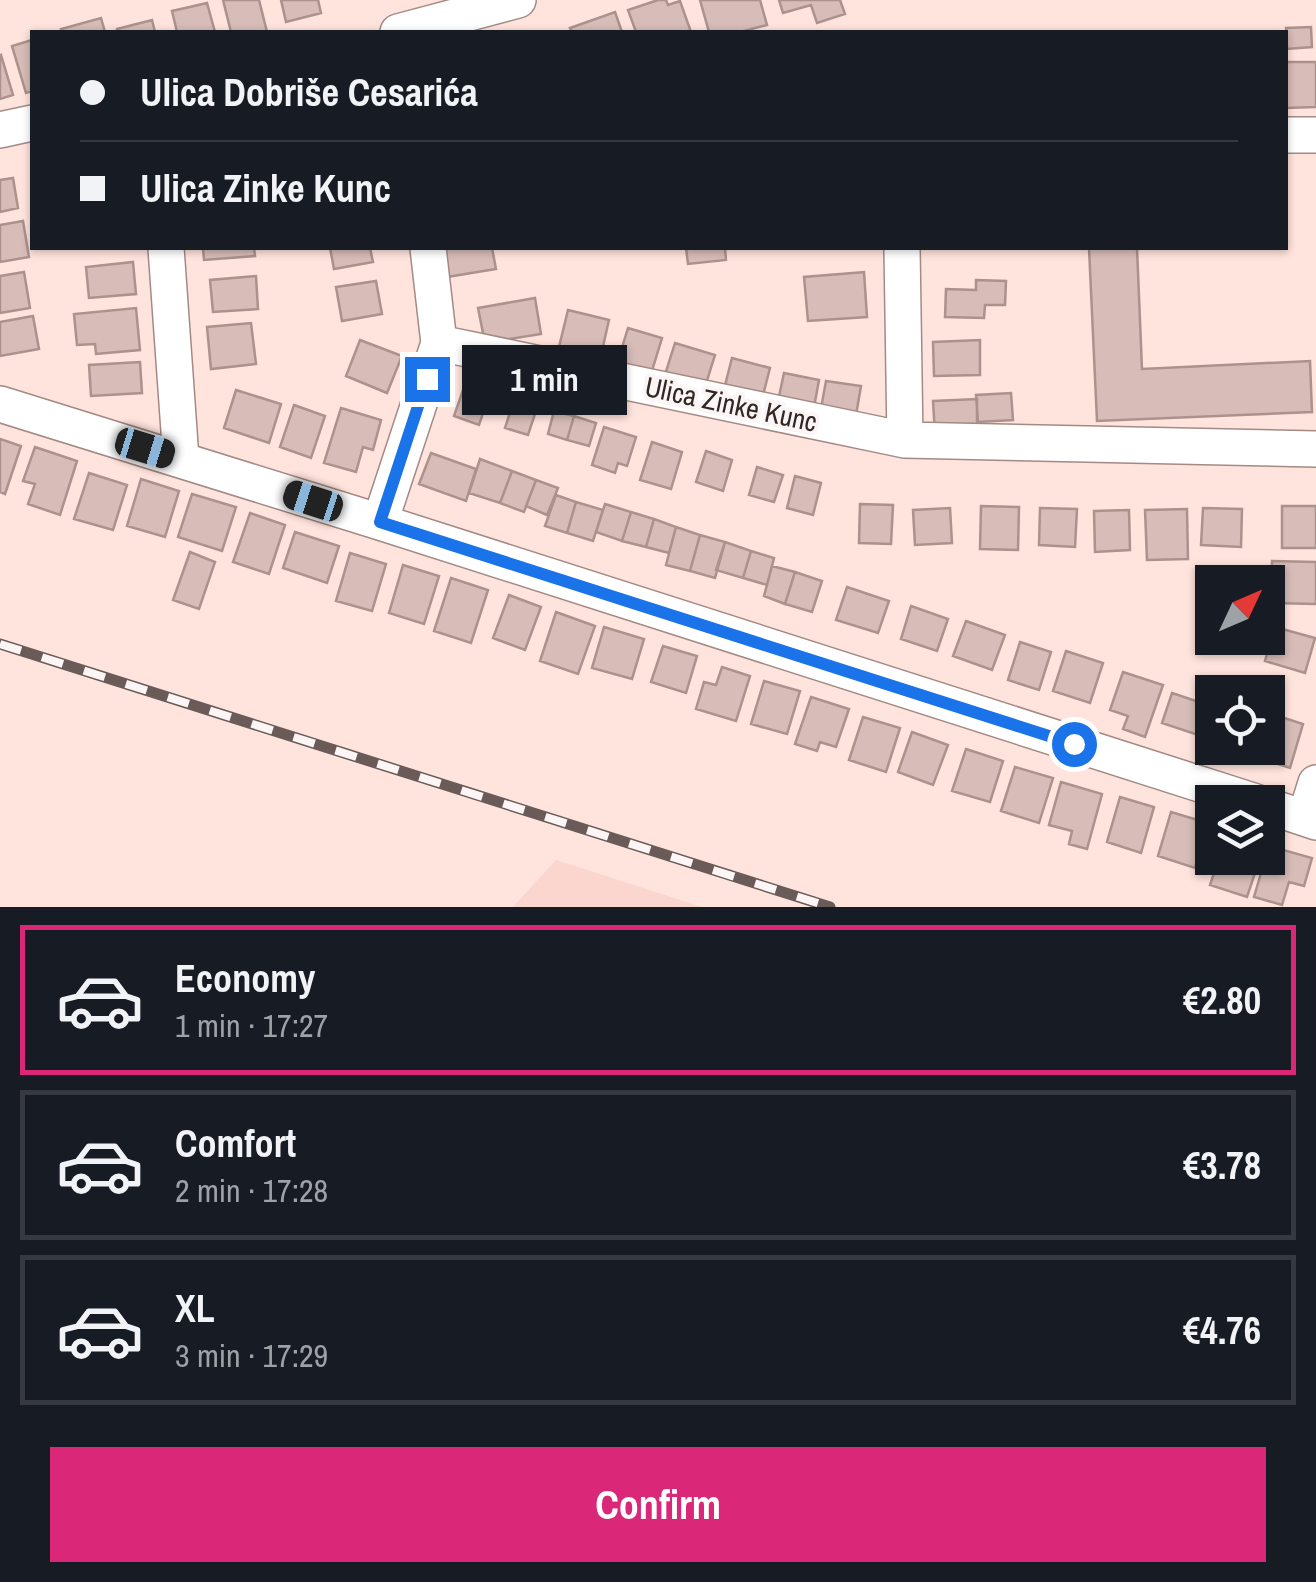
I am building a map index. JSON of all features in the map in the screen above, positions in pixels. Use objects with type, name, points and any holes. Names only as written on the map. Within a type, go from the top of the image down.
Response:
[{"type":"street","points":[[406,30],[518,0]]},
{"type":"street","points":[[0,130],[30,123]]},
{"type":"street","points":[[1288,135],[1316,135]]},
{"type":"street","points":[[166,250],[181,459]]},
{"type":"street","points":[[380,522],[439,343],[428,250]]},
{"type":"street","points":[[902,250],[905,440]]},
{"type":"street","name":"Ulica Zinke Kunc","points":[[439,343],[905,440],[1316,449]]},
{"type":"street","points":[[0,404],[1203,785]]},
{"type":"street","points":[[1285,812],[1311,820],[1316,783]]},
{"type":"shaded area","points":[[556,860],[702,907],[513,907]]},
{"type":"building","points":[[223,0],[259,0],[266,30],[230,30]]},
{"type":"building","points":[[281,0],[318,0],[321,13],[286,22]]},
{"type":"building","points":[[658,0],[666,0],[668,5],[680,1],[690,30],[635,30],[628,10]]},
{"type":"building","points":[[700,0],[760,0],[767,25],[748,30],[708,30]]},
{"type":"building","points":[[779,0],[840,0],[845,14],[817,23],[811,5],[783,13]]},
{"type":"building","points":[[207,3],[214,30],[177,30],[172,11]]},
{"type":"building","points":[[615,12],[621,30],[571,30]]},
{"type":"building","points":[[101,18],[104,30],[61,30]]},
{"type":"building","points":[[152,20],[154,30],[117,30]]},
{"type":"building","points":[[1311,27],[1312,47],[1288,49],[1286,28]]},
{"type":"building","points":[[30,41],[30,92],[26,93],[12,46]]},
{"type":"building","points":[[0,56],[13,95],[0,99]]},
{"type":"building","points":[[1288,62],[1316,62],[1316,107],[1288,108]]},
{"type":"building","points":[[13,178],[18,208],[0,212],[0,180]]},
{"type":"building","points":[[23,221],[29,257],[0,262],[0,225]]},
{"type":"building","points":[[203,250],[254,250],[255,256],[204,260]]},
{"type":"building","points":[[330,250],[370,250],[373,262],[334,269]]},
{"type":"building","points":[[443,250],[492,250],[496,269],[447,277]]},
{"type":"building","points":[[686,250],[725,250],[726,260],[688,264]]},
{"type":"building","points":[[1089,250],[1137,250],[1142,369],[1310,361],[1312,412],[1097,421]]},
{"type":"building","points":[[133,262],[136,294],[89,298],[86,267]]},
{"type":"building","points":[[24,272],[30,308],[0,313],[0,276]]},
{"type":"building","points":[[864,272],[867,317],[808,321],[804,277]]},
{"type":"building","points":[[256,276],[258,309],[213,312],[210,280]]},
{"type":"building","points":[[976,280],[1006,281],[1005,305],[985,305],[984,318],[945,317],[946,289],[976,290]]},
{"type":"building","points":[[376,281],[382,314],[342,321],[336,287]]},
{"type":"building","points":[[535,298],[541,334],[485,343],[478,308]]},
{"type":"building","points":[[136,308],[140,350],[96,354],[95,344],[77,345],[74,314]]},
{"type":"building","points":[[568,310],[609,320],[600,360],[558,351]]},
{"type":"building","points":[[33,316],[39,349],[0,356],[0,322]]},
{"type":"building","points":[[251,323],[256,364],[211,369],[207,327]]},
{"type":"building","points":[[628,328],[662,338],[651,374],[617,364]]},
{"type":"building","points":[[360,340],[402,356],[387,393],[346,376]]},
{"type":"building","points":[[980,340],[980,375],[934,376],[933,342]]},
{"type":"building","points":[[675,343],[715,355],[704,390],[664,378]]},
{"type":"building","points":[[732,358],[770,368],[761,403],[723,393]]},
{"type":"building","points":[[140,362],[142,393],[91,396],[89,365]]},
{"type":"building","points":[[784,373],[819,380],[813,413],[777,406]]},
{"type":"building","points":[[826,381],[861,386],[855,421],[820,414]]},
{"type":"building","points":[[464,387],[489,396],[479,425],[454,416]]},
{"type":"building","points":[[236,390],[281,404],[269,443],[224,428]]},
{"type":"building","points":[[1011,393],[1013,420],[978,422],[976,395]]},
{"type":"building","points":[[977,399],[977,433],[935,435],[933,401]]},
{"type":"building","points":[[514,400],[537,408],[528,435],[505,428]]},
{"type":"building","points":[[294,405],[325,416],[311,458],[280,447]]},
{"type":"building","points":[[341,408],[381,420],[373,450],[363,447],[356,472],[324,463]]},
{"type":"building","points":[[554,411],[574,416],[567,440],[548,434]]},
{"type":"building","points":[[574,416],[596,423],[589,446],[567,440]]},
{"type":"building","points":[[604,427],[636,437],[627,466],[618,463],[615,473],[592,465]]},
{"type":"building","points":[[0,439],[21,446],[5,494],[0,492]]},
{"type":"building","points":[[652,442],[682,452],[671,489],[640,480]]},
{"type":"building","points":[[35,447],[77,461],[60,515],[28,504],[35,484],[23,481]]},
{"type":"building","points":[[706,451],[732,460],[723,491],[696,482]]},
{"type":"building","points":[[431,453],[476,469],[466,501],[419,484]]},
{"type":"building","points":[[480,459],[512,471],[500,503],[469,493]]},
{"type":"building","points":[[757,467],[783,475],[774,502],[749,495]]},
{"type":"building","points":[[512,471],[536,480],[524,512],[500,503]]},
{"type":"building","points":[[89,473],[127,485],[113,530],[74,519]]},
{"type":"building","points":[[795,476],[821,483],[813,515],[787,508]]},
{"type":"building","points":[[141,479],[179,491],[165,537],[127,526]]},
{"type":"building","points":[[536,480],[558,488],[547,515],[526,506]]},
{"type":"building","points":[[192,494],[236,507],[222,551],[178,537]]},
{"type":"building","points":[[556,495],[576,502],[567,533],[545,526]]},
{"type":"building","points":[[576,502],[603,510],[593,541],[567,533]]},
{"type":"building","points":[[605,504],[631,512],[622,541],[596,532]]},
{"type":"building","points":[[860,504],[893,505],[891,544],[859,543]]},
{"type":"building","points":[[981,506],[1019,507],[1018,550],[980,549]]},
{"type":"building","points":[[1282,506],[1316,506],[1316,548],[1282,548]]},
{"type":"building","points":[[950,508],[952,543],[915,545],[913,510]]},
{"type":"building","points":[[1040,508],[1077,509],[1075,547],[1039,545]]},
{"type":"building","points":[[1203,508],[1242,509],[1241,547],[1201,545]]},
{"type":"building","points":[[1187,509],[1188,559],[1147,560],[1145,510]]},
{"type":"building","points":[[1129,510],[1130,550],[1095,552],[1094,511]]},
{"type":"building","points":[[631,512],[654,519],[646,547],[622,541]]},
{"type":"building","points":[[250,513],[285,525],[269,574],[233,562]]},
{"type":"building","points":[[654,519],[676,527],[669,553],[646,547]]},
{"type":"building","points":[[676,527],[700,535],[690,571],[666,565]]},
{"type":"building","points":[[295,532],[339,546],[327,583],[283,568]]},
{"type":"building","points":[[700,535],[725,542],[715,578],[690,571]]},
{"type":"building","points":[[725,542],[751,551],[743,578],[716,570]]},
{"type":"building","points":[[751,551],[774,558],[767,585],[743,578]]},
{"type":"building","points":[[190,552],[215,562],[199,609],[173,600]]},
{"type":"building","points":[[350,553],[386,564],[372,611],[336,601]]},
{"type":"building","points":[[1272,561],[1316,562],[1316,604],[1285,603],[1285,565],[1272,565]]},
{"type":"building","points":[[403,565],[439,576],[424,624],[389,613]]},
{"type":"building","points":[[772,566],[795,572],[785,604],[764,596]]},
{"type":"building","points":[[795,572],[822,581],[812,612],[785,604]]},
{"type":"building","points":[[451,578],[488,590],[471,643],[434,631]]},
{"type":"building","points":[[847,587],[889,601],[878,633],[836,620]]},
{"type":"building","points":[[509,595],[541,607],[525,650],[493,638]]},
{"type":"building","points":[[911,606],[948,619],[937,651],[901,639]]},
{"type":"building","points":[[556,612],[595,626],[578,674],[540,661]]},
{"type":"building","points":[[966,621],[1005,635],[992,670],[953,656]]},
{"type":"building","points":[[604,627],[644,639],[632,679],[592,668]]},
{"type":"building","points":[[1285,630],[1315,638],[1305,673],[1265,661],[1267,655],[1285,655]]},
{"type":"building","points":[[1020,642],[1051,652],[1039,690],[1008,680]]},
{"type":"building","points":[[663,646],[697,656],[686,693],[651,682]]},
{"type":"building","points":[[1066,651],[1103,663],[1090,703],[1053,691]]},
{"type":"building","points":[[722,667],[750,676],[736,721],[696,709],[704,682],[716,685]]},
{"type":"building","points":[[1123,672],[1163,685],[1145,737],[1123,729],[1128,716],[1110,710]]},
{"type":"building","points":[[764,681],[800,691],[787,734],[751,724]]},
{"type":"building","points":[[1172,693],[1195,701],[1195,734],[1162,723]]},
{"type":"building","points":[[811,697],[849,709],[836,747],[820,742],[817,751],[795,744]]},
{"type":"building","points":[[863,717],[900,728],[886,772],[849,760]]},
{"type":"building","points":[[1285,718],[1303,724],[1290,768],[1281,765],[1285,765]]},
{"type":"building","points":[[912,732],[948,745],[933,785],[898,772]]},
{"type":"building","points":[[966,749],[1003,761],[990,802],[952,791]]},
{"type":"building","points":[[1015,767],[1053,778],[1039,823],[1001,811]]},
{"type":"building","points":[[1061,782],[1102,794],[1087,849],[1069,844],[1072,831],[1049,825]]},
{"type":"building","points":[[1120,797],[1154,807],[1141,853],[1107,842]]},
{"type":"building","points":[[1171,812],[1195,819],[1195,868],[1158,856]]},
{"type":"building","points":[[1285,850],[1312,858],[1304,886],[1289,882],[1282,905],[1254,897],[1260,875],[1285,875]]},
{"type":"building","points":[[1213,875],[1254,875],[1247,897],[1210,885]]},
{"type":"railway","points":[[0,644],[830,907]]},
{"type":"route","points":[[427,379],[380,522],[1074,744]]}]
